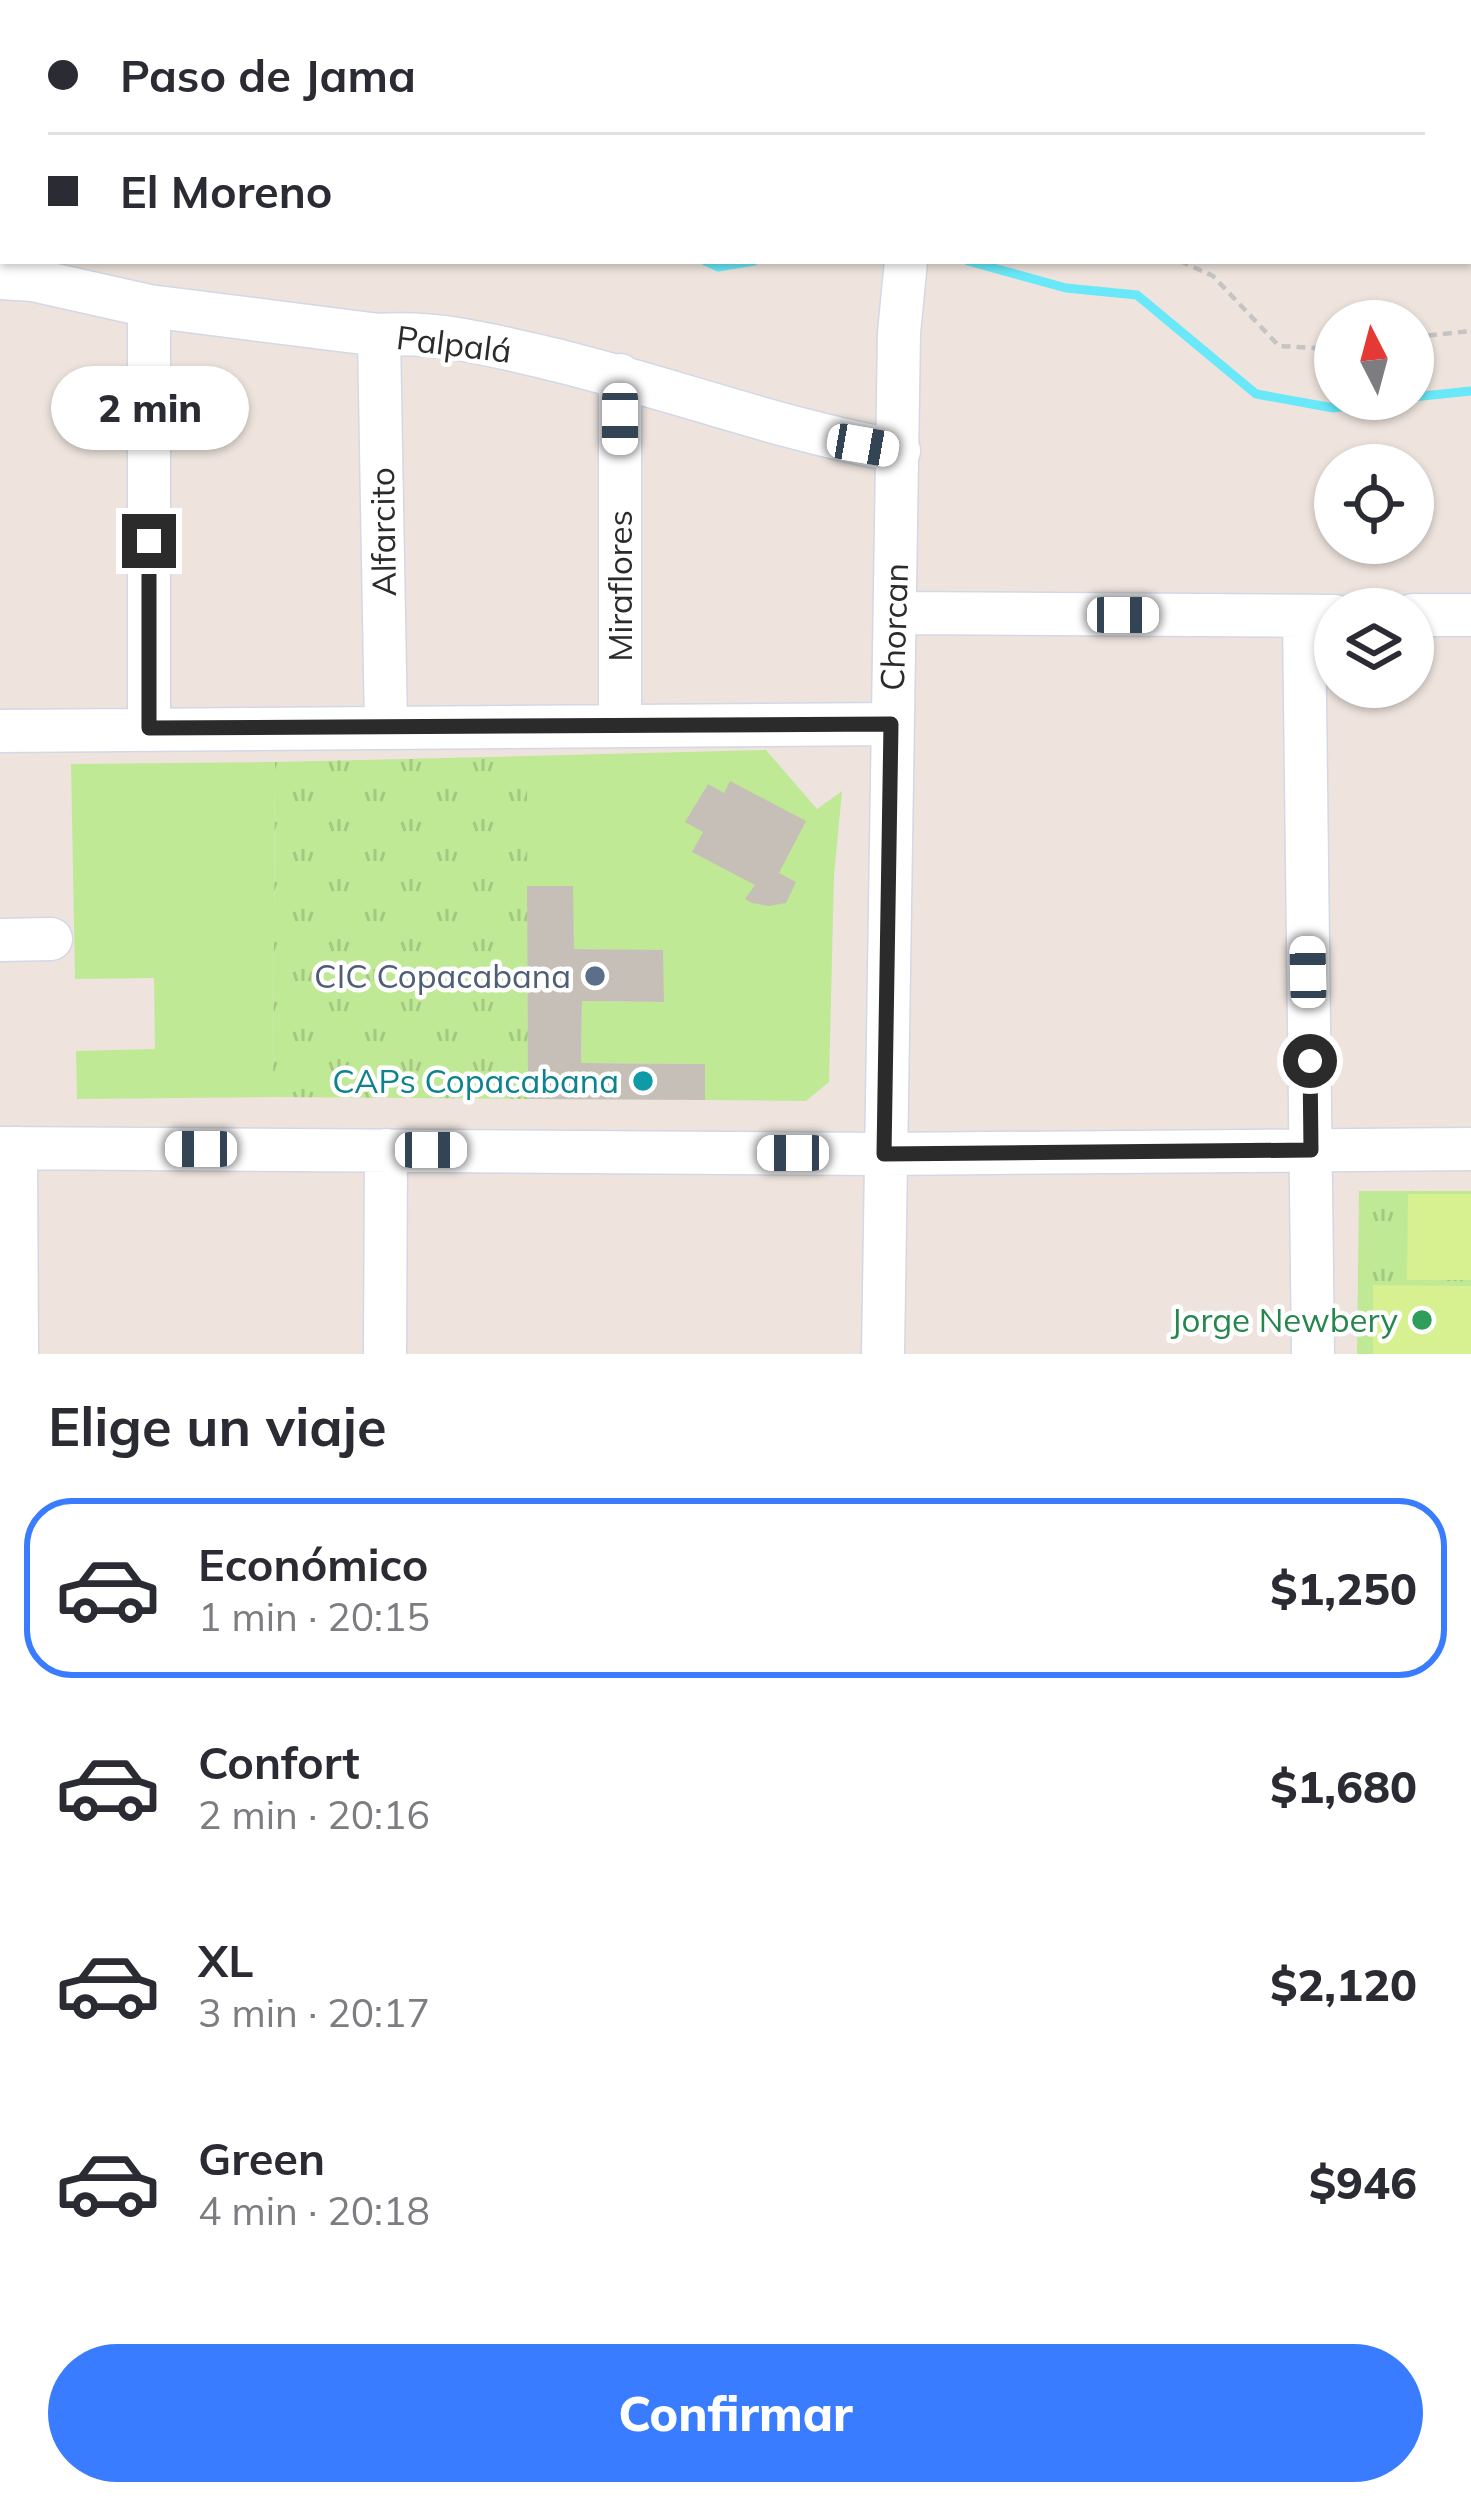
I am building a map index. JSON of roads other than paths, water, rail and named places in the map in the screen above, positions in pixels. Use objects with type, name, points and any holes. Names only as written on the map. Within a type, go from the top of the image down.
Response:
[{"type":"street","name":"Chorcan","points":[[884,1354],[898,333],[906,264]]},
{"type":"street","name":"Palpalá","points":[[0,278],[33,280],[149,306],[380,335],[416,332],[469,340],[620,375],[827,439],[899,452]]},
{"type":"street","points":[[149,306],[149,728]]},
{"type":"street","name":"Alfarcito","points":[[380,335],[386,728]]},
{"type":"street","name":"Miraflores","points":[[620,375],[620,724]]},
{"type":"street","points":[[896,614],[1314,616]]},
{"type":"street","points":[[1434,615],[1471,615]]},
{"type":"street","points":[[1313,1354],[1318,708]]},
{"type":"street","points":[[0,731],[891,724]]},
{"type":"street","points":[[0,940],[51,939]]},
{"type":"street","points":[[17,1354],[8,1148],[884,1154],[1471,1149]]},
{"type":"street","points":[[385,1354],[386,1150]]},
{"type":"waterway","points":[[712,264],[736,264]]},
{"type":"waterway","points":[[979,264],[1066,288],[1137,295],[1256,394],[1314,405]]},
{"type":"waterway","points":[[1434,395],[1471,391]]},
{"type":"place","name":"CIC Copacabana","points":[[595,976]]},
{"type":"place","name":"CAPs Copacabana","points":[[643,1081]]},
{"type":"place","name":"Jorge Newbery","points":[[1422,1320]]}]
